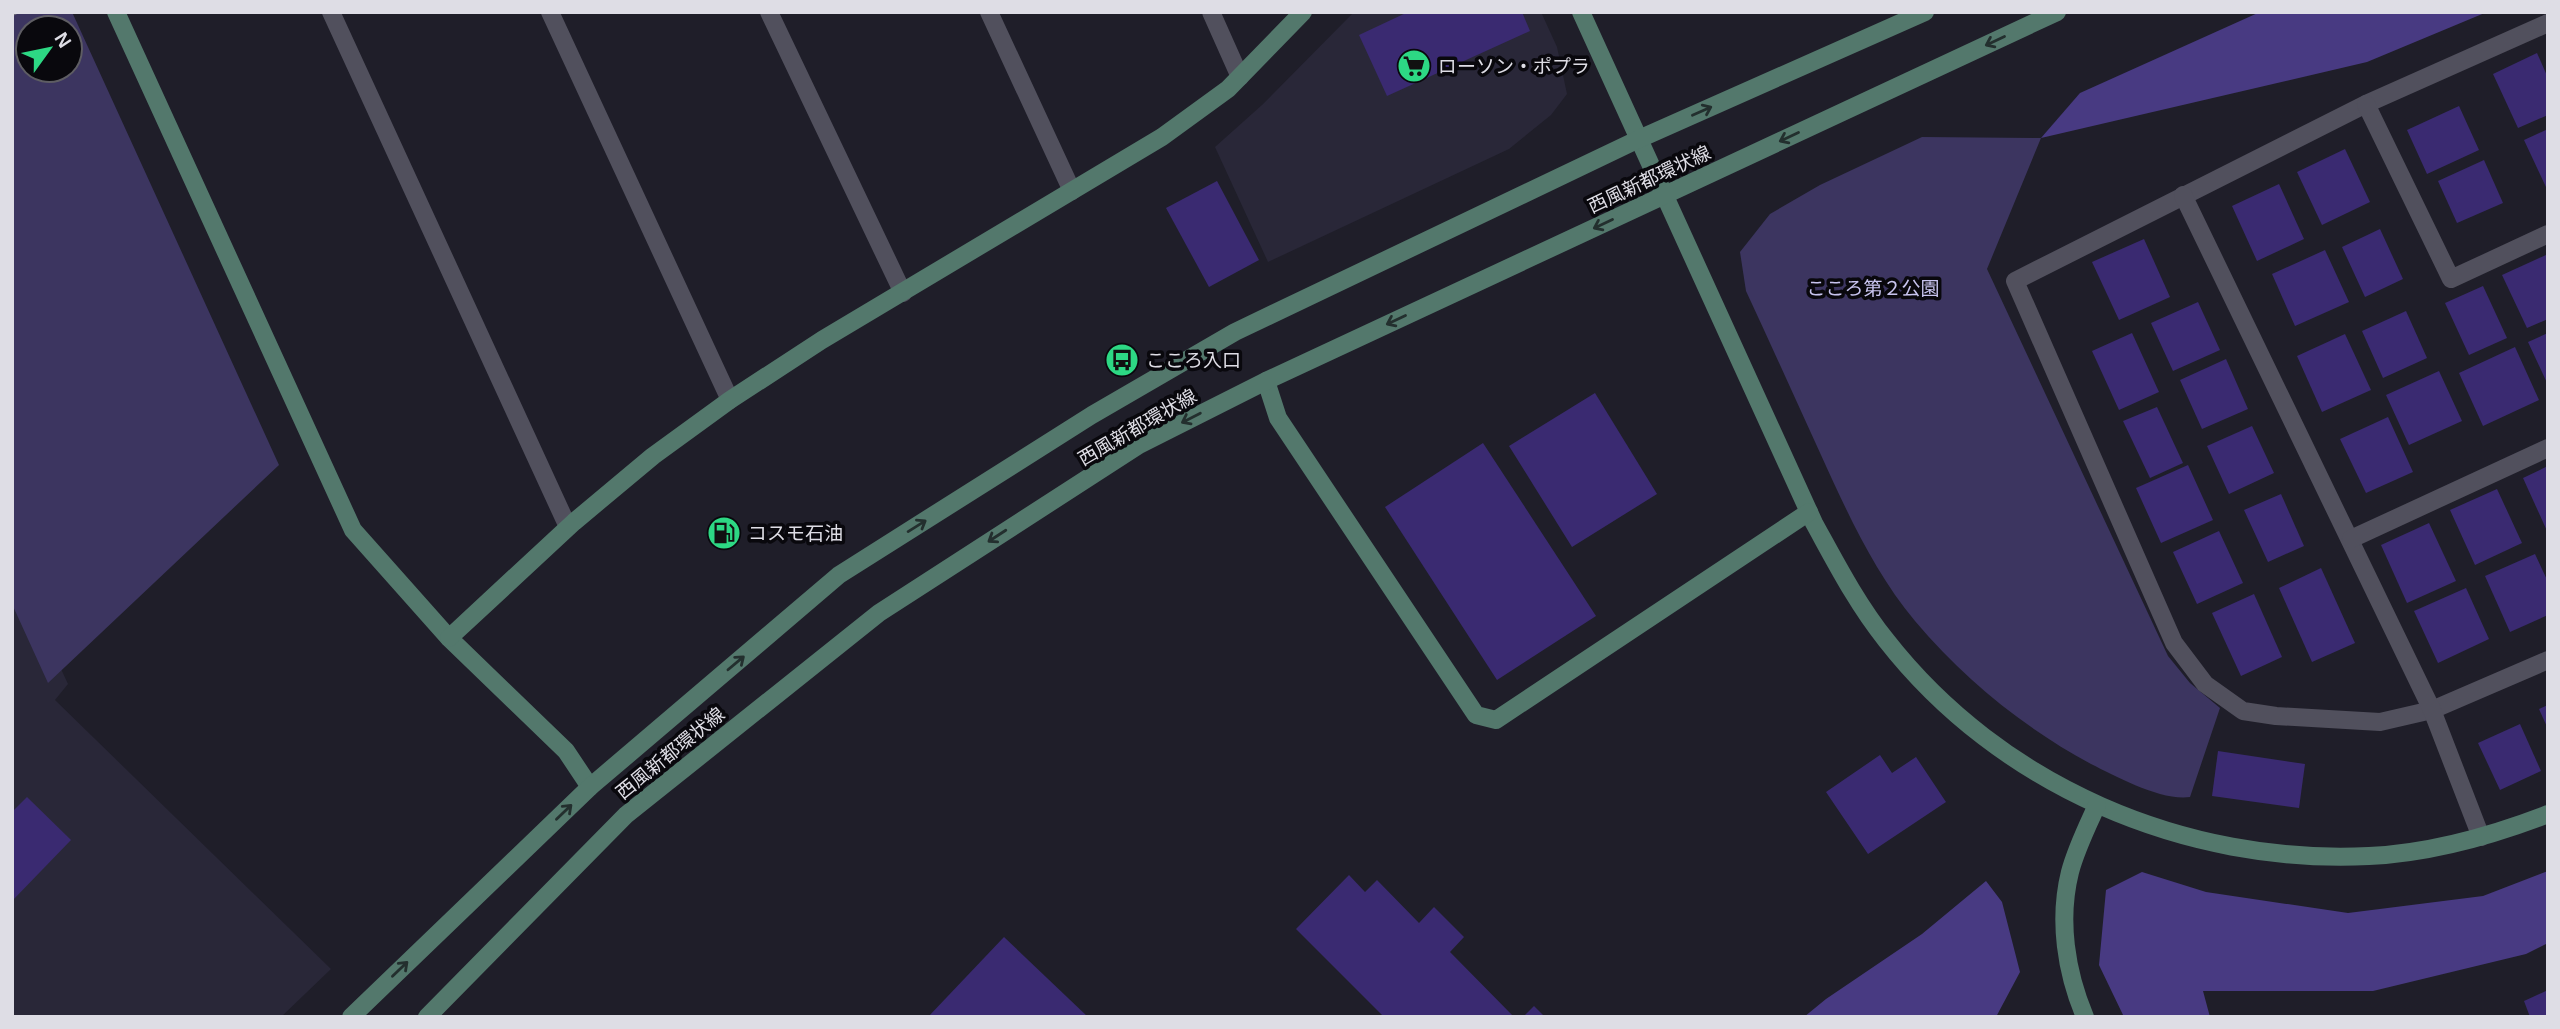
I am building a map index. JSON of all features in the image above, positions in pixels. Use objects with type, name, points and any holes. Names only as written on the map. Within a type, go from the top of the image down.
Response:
[{"type":"street","points":[[116,12],[353,530],[449,638],[566,751],[590,787]]},
{"type":"street","points":[[331,12],[568,527]]},
{"type":"street","points":[[551,12],[730,400]]},
{"type":"street","points":[[769,12],[903,293]]},
{"type":"street","points":[[989,12],[1072,191]]},
{"type":"street","points":[[1211,12],[1240,77]]},
{"type":"street","points":[[449,638],[568,527],[653,456],[730,400],[822,340],[1196,114],[1240,77],[1303,12]]},
{"type":"street","points":[[1581,12],[1810,512],[1855,595],[1886,641],[1932,692],[1984,737],[2040,776],[2096,805],[2166,832],[2233,848],[2301,856],[2370,856],[2437,848],[2504,831],[2548,814]]},
{"type":"street","name":"西風新都環状線","points":[[351,1017],[590,787],[839,575],[1092,415],[1235,332],[1639,139],[1924,12]]},
{"type":"street","name":"西風新都環状線","points":[[427,1017],[626,815],[878,613],[1139,445],[1266,381],[2057,12]]},
{"type":"street","points":[[2548,23],[2366,104],[2015,281],[2174,643],[2205,684],[2244,711],[2276,716],[2380,722],[2432,710],[2548,660]]},
{"type":"street","points":[[2366,104],[2451,279],[2548,234]]},
{"type":"street","points":[[2183,195],[2432,710],[2481,837]]},
{"type":"street","points":[[1266,381],[1278,418],[1476,715],[1496,720],[1810,512]]},
{"type":"street","points":[[2351,539],[2548,448]]},
{"type":"street","points":[[2085,1017],[2071,979],[2065,943],[2064,907],[2070,872],[2096,805]]},
{"type":"shaded area","points":[[1354,12],[1541,12],[1557,47],[1567,94],[1551,115],[1509,149],[1268,262],[1215,147],[1262,105]]},
{"type":"shaded area","points":[[2260,12],[2487,12],[2367,62],[2041,138],[2080,93]]},
{"type":"shaded area","points":[[12,563],[68,684],[55,700],[331,969],[281,1017],[12,1017]]},
{"type":"shaded area","points":[[2548,871],[2548,943],[2526,954],[2373,991],[2203,991],[2210,1017],[2124,1017],[2099,965],[2106,890],[2142,872],[2206,892],[2348,913],[2483,896]]},
{"type":"shaded area","points":[[1986,881],[2002,902],[2020,972],[1996,1017],[1804,1017],[1922,934]]},
{"type":"green space","points":[[12,12],[72,12],[73,14],[14,14],[14,84],[84,84],[84,38],[279,465],[48,683],[12,604]]},
{"type":"green space","name":"こころ第２公園","points":[[1922,137],[2041,138],[1987,269],[2168,656],[2190,683],[2220,708],[2190,797],[2166,795],[2139,787],[2066,750],[1996,701],[1934,643],[1900,602],[1851,520],[1746,291],[1740,252],[1770,214],[1820,185]]},
{"type":"building","name":"ローソン・ポプラ","points":[[1408,12],[1522,12],[1530,31],[1387,96],[1359,35]]},
{"type":"building","points":[[2537,53],[2548,78],[2548,115],[2518,128],[2493,74]]},
{"type":"building","points":[[2459,106],[2479,150],[2427,174],[2407,130]]},
{"type":"building","points":[[2548,129],[2548,186],[2546,187],[2524,140]]},
{"type":"building","points":[[2345,149],[2370,202],[2322,225],[2297,172]]},
{"type":"building","points":[[2484,160],[2503,203],[2457,223],[2438,181]]},
{"type":"building","points":[[1217,181],[1259,260],[1209,287],[1166,208]]},
{"type":"building","points":[[2279,184],[2304,239],[2257,261],[2232,206]]},
{"type":"building","points":[[2380,229],[2403,279],[2365,297],[2342,247]]},
{"type":"building","points":[[2144,239],[2170,297],[2119,320],[2092,262]]},
{"type":"building","points":[[2325,250],[2349,302],[2295,326],[2272,274]]},
{"type":"building","points":[[2546,255],[2548,319],[2527,328],[2502,275]]},
{"type":"building","points":[[2483,286],[2507,338],[2469,355],[2445,303]]},
{"type":"building","points":[[2198,302],[2220,350],[2173,371],[2151,323]]},
{"type":"building","points":[[2406,311],[2427,358],[2383,378],[2362,331]]},
{"type":"building","points":[[2132,333],[2159,392],[2119,410],[2092,351]]},
{"type":"building","points":[[2548,333],[2548,385],[2528,342]]},
{"type":"building","points":[[2345,334],[2371,390],[2322,412],[2297,356]]},
{"type":"building","points":[[2515,347],[2539,400],[2483,426],[2459,373]]},
{"type":"building","points":[[2226,359],[2248,409],[2202,429],[2180,380]]},
{"type":"building","points":[[2439,371],[2462,421],[2409,445],[2386,395]]},
{"type":"building","points":[[1595,393],[1657,494],[1572,547],[1509,446]]},
{"type":"building","points":[[2157,407],[2183,463],[2150,478],[2123,421]]},
{"type":"building","points":[[2388,417],[2413,472],[2366,493],[2340,439]]},
{"type":"building","points":[[2252,426],[2274,473],[2229,494],[2207,446]]},
{"type":"building","points":[[1483,443],[1596,616],[1497,680],[1385,507]]},
{"type":"building","points":[[2188,465],[2213,520],[2161,543],[2136,488]]},
{"type":"building","points":[[2548,466],[2548,533],[2523,478]]},
{"type":"building","points":[[2497,489],[2522,543],[2475,565],[2450,510]]},
{"type":"building","points":[[2281,494],[2304,546],[2268,562],[2244,510]]},
{"type":"building","points":[[2429,523],[2456,581],[2407,603],[2381,545]]},
{"type":"building","points":[[2219,531],[2243,583],[2197,604],[2173,552]]},
{"type":"building","points":[[2535,554],[2548,582],[2548,615],[2510,632],[2485,576]]},
{"type":"building","points":[[2321,568],[2355,643],[2312,662],[2279,588]]},
{"type":"building","points":[[2466,588],[2489,639],[2438,663],[2414,611]]},
{"type":"building","points":[[2254,594],[2282,657],[2241,676],[2212,613]]},
{"type":"building","points":[[2548,705],[2548,729],[2539,709]]},
{"type":"building","points":[[2520,724],[2541,771],[2500,790],[2478,743]]},
{"type":"building","points":[[2218,751],[2305,764],[2299,808],[2212,796]]},
{"type":"building","points":[[1880,755],[1892,773],[1916,757],[1946,802],[1868,854],[1826,792]]},
{"type":"building","points":[[27,797],[71,840],[12,901],[12,812]]},
{"type":"building","points":[[1349,875],[1365,892],[1377,880],[1419,923],[1434,907],[1464,937],[1450,952],[1514,1017],[1384,1017],[1296,929]]},
{"type":"building","points":[[1004,937],[1088,1017],[928,1017]]},
{"type":"building","points":[[2548,990],[2548,1017],[2530,1017],[2524,1001]]},
{"type":"building","points":[[1534,1006],[1545,1017],[1523,1017]]},
{"type":"place","name":"ローソン・ポプラ","points":[[1414,66]]},
{"type":"place","name":"こころ入口","points":[[1122,360]]},
{"type":"place","name":"コスモ石油","points":[[724,533]]}]
